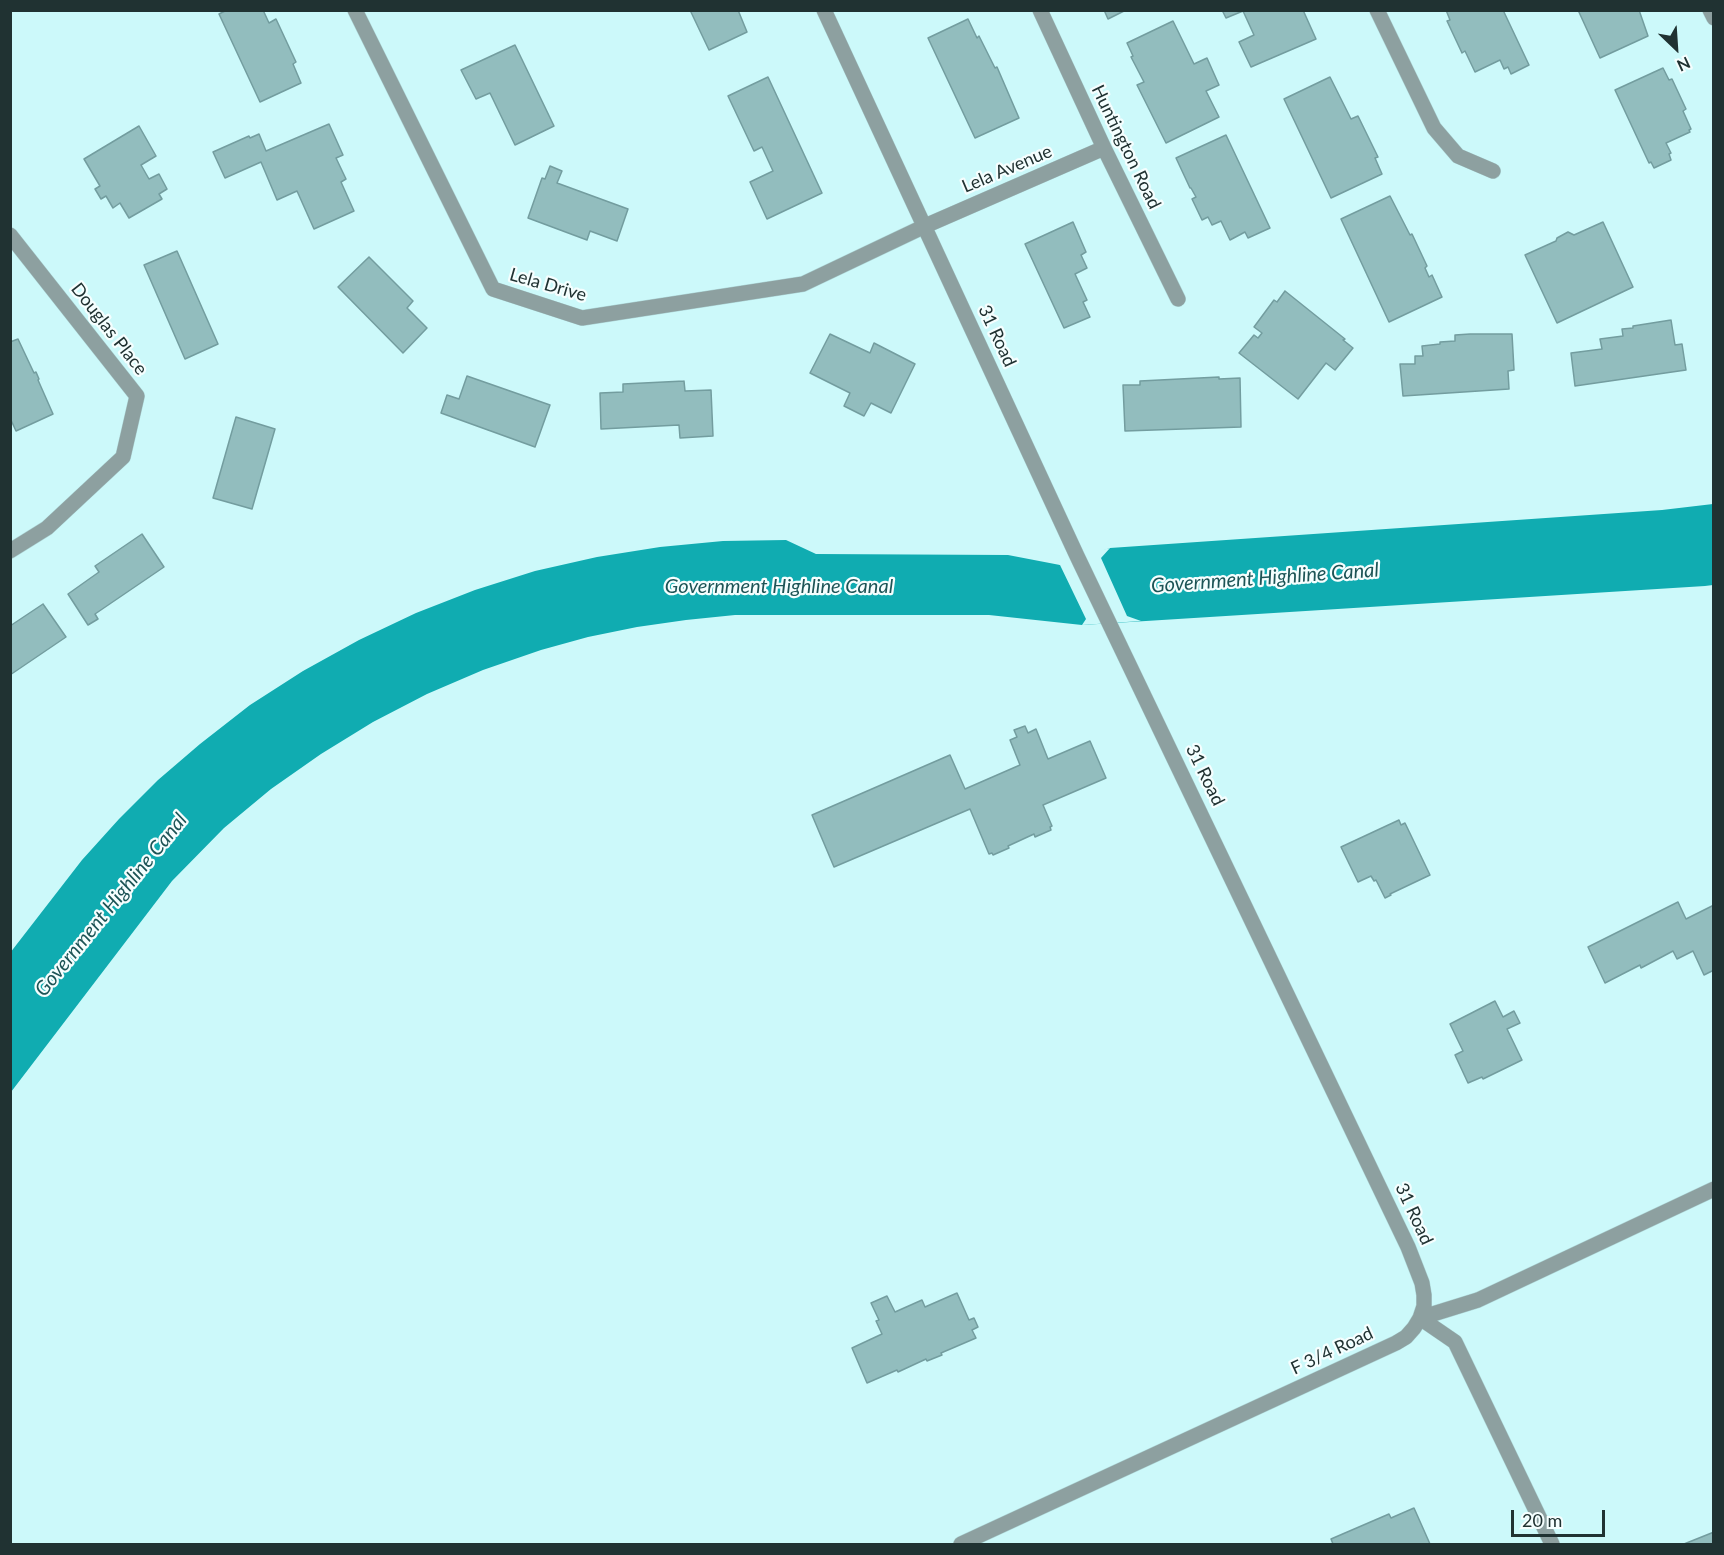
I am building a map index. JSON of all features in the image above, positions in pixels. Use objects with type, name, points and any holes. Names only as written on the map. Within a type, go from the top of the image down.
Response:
[{"type":"street","name":"Lela Drive","points":[[355,10],[493,290],[582,318],[803,284],[925,226]]},
{"type":"street","name":"31 Road","points":[[824,10],[1077,555],[1408,1247],[1424,1294],[1424,1306],[1420,1318]]},
{"type":"street","name":"Huntington Road","points":[[1040,10],[1178,299]]},
{"type":"street","points":[[1377,10],[1434,128],[1458,156],[1493,171]]},
{"type":"street","points":[[1710,10],[1713,18]]},
{"type":"street","name":"Lela Avenue","points":[[925,226],[1104,148]]},
{"type":"street","name":"Douglas Place","points":[[10,235],[136,396],[123,457],[47,528],[10,551]]},
{"type":"street","points":[[1420,1318],[1479,1300],[1713,1189]]},
{"type":"street","points":[[1420,1318],[1455,1342],[1552,1545]]},
{"type":"street","name":"F 3/4 Road","points":[[961,1545],[1396,1343],[1414,1328],[1420,1318]]},
{"type":"water","name":"Government Highline Canal","points":[[1713,504],[1713,585],[1082,625],[989,615],[735,615],[637,627],[588,637],[483,670],[427,694],[373,722],[321,754],[271,789],[224,828],[172,881],[11,1092],[10,953],[82,860],[119,819],[158,780],[250,705],[303,671],[359,640],[416,613],[475,590],[535,571],[597,557],[660,547],[723,541],[786,540],[816,554],[1008,555],[1060,565],[1110,548],[1662,510]]},
{"type":"pier","points":[[1110,548],[1101,558],[1127,616],[1141,621],[1082,625],[1086,619],[1060,565],[1054,560],[1060,562]]},
{"type":"building","points":[[227,10],[263,10],[269,23],[276,19],[296,62],[293,64],[301,83],[260,102],[219,14]]},
{"type":"building","points":[[690,10],[738,10],[747,32],[709,50]]},
{"type":"building","points":[[1104,10],[1126,10],[1108,19]]},
{"type":"building","points":[[1222,10],[1303,10],[1316,39],[1251,67],[1239,42],[1254,35],[1243,11],[1226,18]]},
{"type":"building","points":[[1446,10],[1503,10],[1529,65],[1511,74],[1508,67],[1504,69],[1500,60],[1475,72],[1465,51],[1462,53],[1447,21],[1450,20]]},
{"type":"building","points":[[1578,10],[1639,10],[1648,36],[1600,58]]},
{"type":"building","points":[[968,19],[995,68],[997,67],[1019,118],[975,138],[928,38]]},
{"type":"building","points":[[1173,21],[1194,64],[1207,58],[1219,85],[1206,91],[1219,117],[1166,143],[1137,85],[1144,82],[1131,57],[1133,56],[1127,43]]},
{"type":"building","points":[[515,45],[554,126],[515,145],[490,93],[476,99],[461,70]]},
{"type":"building","points":[[1663,68],[1669,80],[1672,79],[1686,109],[1683,111],[1691,129],[1690,132],[1666,143],[1671,153],[1669,154],[1671,160],[1654,168],[1651,162],[1649,163],[1615,90]]},
{"type":"building","points":[[768,77],[822,193],[767,219],[750,182],[773,171],[762,147],[754,151],[728,96]]},
{"type":"building","points":[[1330,77],[1351,119],[1358,116],[1378,157],[1375,158],[1382,174],[1331,198],[1284,99]]},
{"type":"building","points":[[329,124],[343,155],[336,158],[346,179],[341,182],[354,211],[314,229],[297,191],[277,200],[261,162],[225,178],[213,152],[259,134],[266,151]]},
{"type":"building","points":[[139,126],[156,156],[141,165],[149,179],[159,174],[167,189],[159,194],[162,199],[129,218],[120,203],[113,208],[106,196],[101,199],[95,189],[100,186],[84,159]]},
{"type":"building","points":[[1226,135],[1270,228],[1248,238],[1245,232],[1230,240],[1221,221],[1212,225],[1208,217],[1202,220],[1192,199],[1196,197],[1176,158]]},
{"type":"building","points":[[550,166],[562,171],[557,183],[628,209],[617,241],[590,231],[587,240],[528,218],[542,178],[545,179]]},
{"type":"building","points":[[1390,196],[1410,235],[1412,234],[1427,266],[1425,268],[1429,277],[1432,275],[1442,297],[1389,322],[1341,219]]},
{"type":"building","points":[[1073,222],[1086,252],[1081,255],[1087,268],[1075,274],[1087,300],[1083,302],[1090,317],[1064,328],[1025,244]]},
{"type":"building","points":[[1603,222],[1633,287],[1557,323],[1525,255],[1556,241],[1568,232],[1574,235]]},
{"type":"building","points":[[177,251],[218,344],[185,359],[144,265]]},
{"type":"building","points":[[369,257],[413,301],[407,308],[427,328],[403,353],[338,287]]},
{"type":"building","points":[[1285,291],[1353,348],[1335,370],[1326,363],[1298,399],[1239,353],[1254,335],[1258,338],[1262,333],[1254,327],[1274,300],[1277,302]]},
{"type":"building","points":[[1671,320],[1675,345],[1682,344],[1686,370],[1575,386],[1571,353],[1602,349],[1600,339],[1623,336],[1622,329]]},
{"type":"building","points":[[830,334],[870,353],[874,343],[915,364],[891,413],[871,403],[864,416],[844,406],[850,393],[810,373]]},
{"type":"building","points":[[1512,334],[1514,370],[1508,371],[1509,389],[1403,396],[1400,364],[1415,364],[1415,356],[1423,356],[1422,346],[1455,341],[1455,335]]},
{"type":"building","points":[[18,339],[34,373],[36,372],[53,414],[16,431],[10,418],[10,342]]},
{"type":"building","points":[[467,376],[550,405],[535,447],[441,413],[447,395],[459,399]]},
{"type":"building","points":[[1219,377],[1219,379],[1240,378],[1241,427],[1125,431],[1123,385],[1140,385],[1140,381]]},
{"type":"building","points":[[684,381],[685,391],[711,390],[713,436],[680,438],[679,425],[601,429],[600,393],[623,392],[623,384]]},
{"type":"building","points":[[236,417],[275,429],[252,509],[213,498]]},
{"type":"building","points":[[142,534],[164,567],[95,614],[98,619],[88,625],[68,594],[99,572],[95,566]]},
{"type":"building","points":[[43,604],[66,637],[10,675],[10,626]]},
{"type":"building","points":[[1025,726],[1028,733],[1036,729],[1048,759],[1090,741],[1106,778],[1043,805],[1052,826],[1051,830],[1035,837],[1034,834],[1008,846],[1009,848],[993,855],[989,854],[970,809],[834,867],[812,815],[950,755],[965,789],[1020,765],[1010,740],[1017,737],[1014,730]]},
{"type":"building","points":[[1399,820],[1401,825],[1405,823],[1430,875],[1385,898],[1376,880],[1374,881],[1371,876],[1358,882],[1341,847]]},
{"type":"building","points":[[1678,902],[1686,919],[1714,905],[1714,970],[1704,975],[1693,951],[1677,959],[1673,951],[1605,983],[1588,947]]},
{"type":"building","points":[[1495,1001],[1503,1017],[1514,1011],[1520,1023],[1507,1029],[1522,1060],[1483,1079],[1482,1077],[1468,1083],[1455,1055],[1463,1051],[1450,1024]]},
{"type":"building","points":[[957,1293],[969,1320],[974,1318],[978,1327],[972,1330],[976,1338],[941,1353],[942,1355],[927,1361],[926,1359],[867,1383],[852,1348],[882,1334],[876,1321],[879,1320],[871,1303],[887,1296],[895,1312],[922,1300],[925,1307]]},
{"type":"building","points":[[1414,1508],[1430,1544],[1333,1544],[1331,1539],[1389,1514],[1391,1518]]},
{"type":"building","points":[[1714,1532],[1714,1544],[1684,1544]]}]
